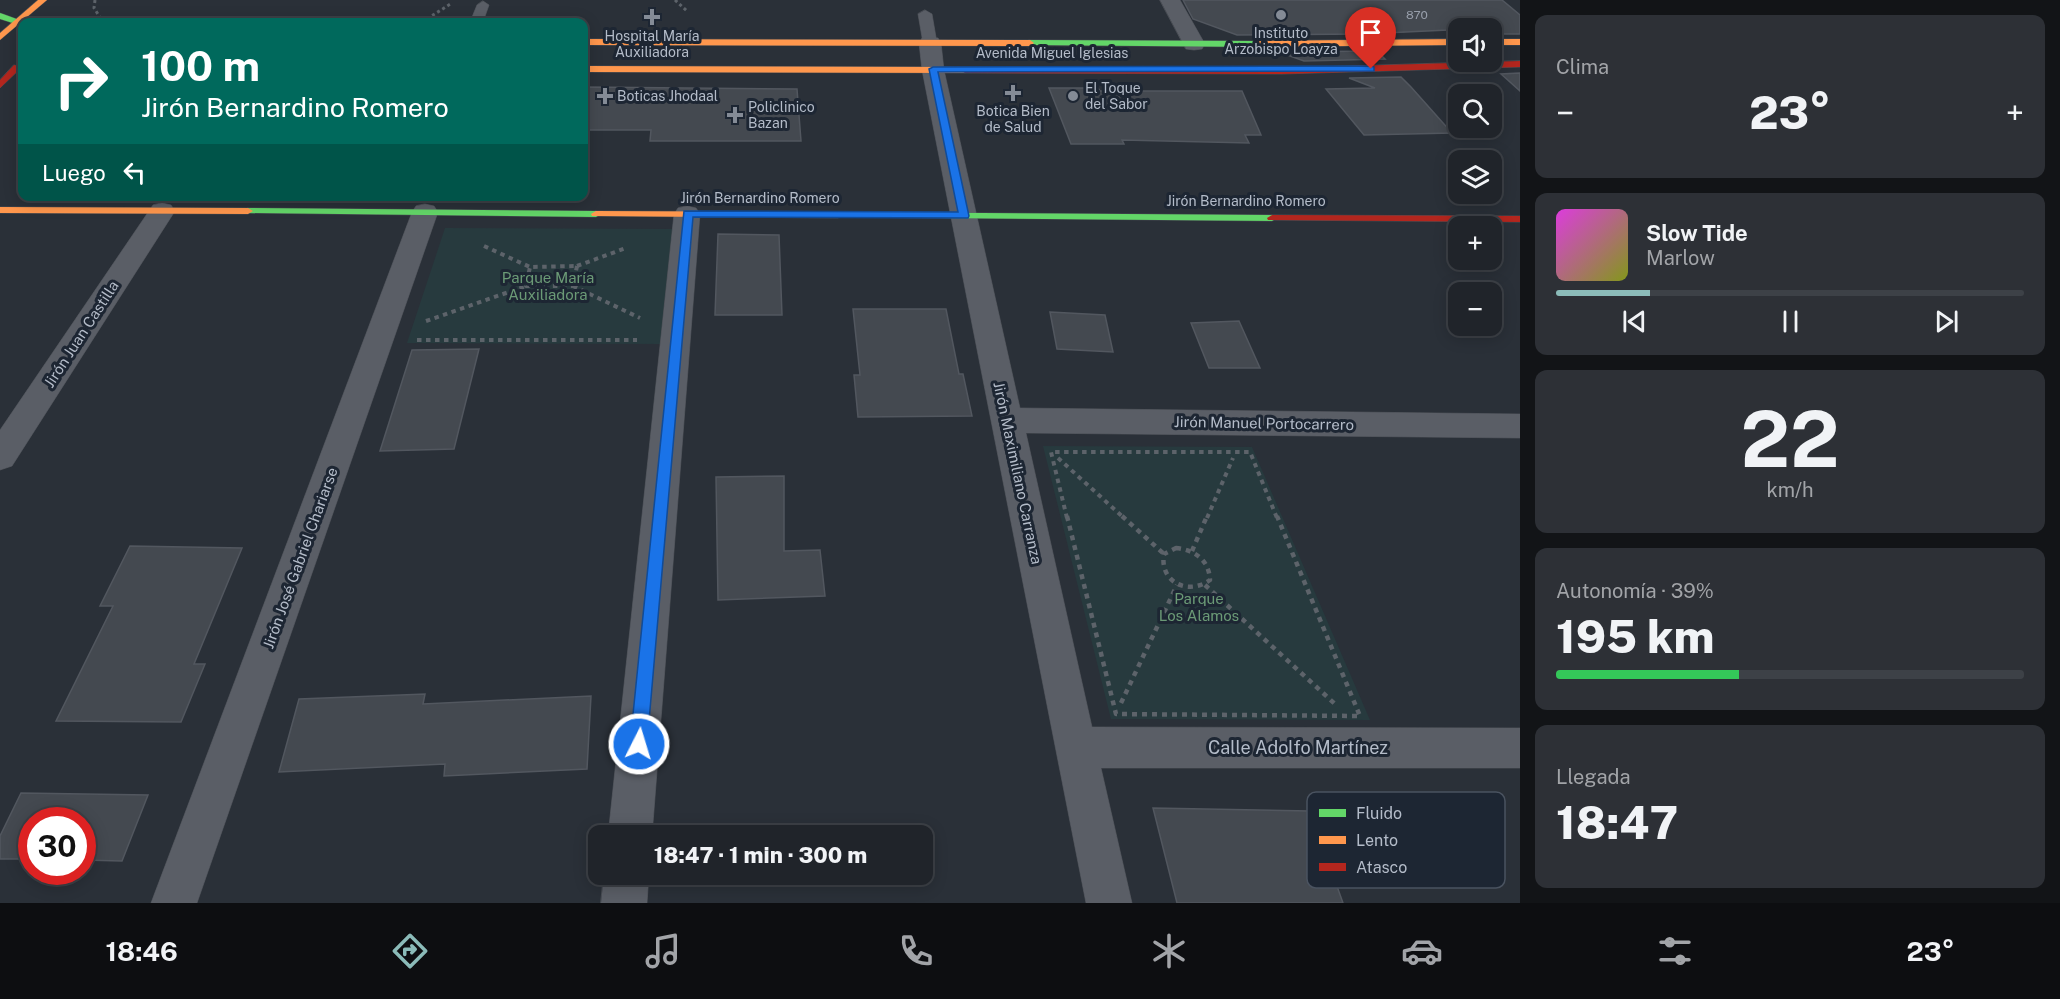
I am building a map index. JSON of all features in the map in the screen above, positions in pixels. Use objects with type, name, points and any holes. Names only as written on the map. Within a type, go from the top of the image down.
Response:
[{"type":"main road","points":[[24,18],[44,0]]},
{"type":"main road","points":[[3,13],[18,22]]},
{"type":"main road","points":[[0,37],[18,24]]},
{"type":"main road","points":[[663,69],[665,41]]},
{"type":"main road","name":"Avenida Miguel Iglesias","points":[[588,42],[665,41],[932,56],[1282,71],[1520,64]]},
{"type":"main road","name":"Avenida Miguel Iglesias","points":[[588,69],[663,69],[1194,44],[1448,42]]},
{"type":"main road","points":[[1502,42],[1520,42]]},
{"type":"main road","points":[[0,69],[18,68]]},
{"type":"main road","points":[[0,85],[18,70]]},
{"type":"main road","name":"Jirón Bernardino Romero","points":[[0,210],[1520,219]]},
{"type":"street","points":[[1170,0],[1194,44]]},
{"type":"street","name":"Jirón Maximiliano Carranza","points":[[932,56],[1110,903]]},
{"type":"street","name":"Jirón Juan Castilla","points":[[0,457],[162,211]]},
{"type":"street","name":"Jirón José Gabriel Chariarse","points":[[174,903],[425,212]]},
{"type":"street","points":[[631,825],[687,214]]},
{"type":"street","name":"Jirón Manuel Portocarrero","points":[[1007,420],[1520,426]]},
{"type":"street","name":"Calle Adolfo Martínez","points":[[1077,747],[1520,747]]},
{"type":"street","points":[[624,903],[626,885]]},
{"type":"lane","points":[[478,18],[483,5]]},
{"type":"lane","points":[[925,14],[932,56]]},
{"type":"path","points":[[95,0],[94,8],[100,18]]},
{"type":"path","points":[[428,18],[456,0]]},
{"type":"path","points":[[526,286],[530,267],[577,266],[573,286]]},
{"type":"path","points":[[423,313],[420,323],[526,286],[573,286],[649,322]]},
{"type":"path","points":[[417,332],[414,340],[648,340]]},
{"type":"path","points":[[1007,420],[1051,452],[1164,554]]},
{"type":"path","points":[[1051,452],[1250,453],[1360,716],[1116,714]]},
{"type":"path","points":[[1051,452],[1116,714]]},
{"type":"path","points":[[1192,551],[1236,453]]},
{"type":"path","points":[[1176,548],[1192,551],[1205,561],[1209,568],[1210,580],[1206,585],[1193,589],[1177,585],[1165,573],[1162,560],[1164,554],[1176,548]]},
{"type":"path","points":[[1077,747],[1116,714],[1177,585]]},
{"type":"path","points":[[1206,585],[1347,715]]},
{"type":"green space","name":"Parque María Auxiliadora","points":[[445,228],[675,229],[665,344],[407,343]]},
{"type":"green space","name":"Parque Los Alamos","points":[[1043,446],[1252,447],[1370,720],[1111,719]]},
{"type":"building","points":[[1183,0],[1502,0],[1520,15],[1520,34],[1502,34],[1502,18],[1448,18],[1448,30],[1363,34],[1237,35],[1193,19]]},
{"type":"building","points":[[1377,51],[1385,59],[1304,61],[1279,52]]},
{"type":"building","points":[[1520,73],[1520,91],[1501,74]]},
{"type":"building","points":[[1401,77],[1448,129],[1448,133],[1364,135],[1326,89],[1375,88],[1349,78]]},
{"type":"building","points":[[588,87],[797,89],[801,141],[650,141],[651,130],[588,130]]},
{"type":"building","points":[[1049,88],[1098,88],[1100,91],[1242,91],[1261,135],[1245,135],[1249,143],[1122,140],[1124,144],[1071,144]]},
{"type":"building","points":[[718,234],[779,235],[782,315],[715,315]]},
{"type":"building","points":[[853,309],[946,309],[959,374],[963,374],[972,416],[858,417],[854,375],[860,375]]},
{"type":"building","points":[[1050,312],[1105,315],[1113,352],[1057,349]]},
{"type":"building","points":[[1239,321],[1260,368],[1209,368],[1191,323]]},
{"type":"building","points":[[479,349],[454,449],[380,451],[412,350]]},
{"type":"building","points":[[784,476],[784,551],[820,550],[825,596],[718,600],[716,477]]},
{"type":"building","points":[[130,546],[242,548],[194,664],[205,664],[181,722],[56,721],[113,606],[100,606]]},
{"type":"building","points":[[425,694],[423,704],[591,696],[587,769],[444,776],[445,764],[279,772],[299,699]]},
{"type":"building","points":[[21,793],[148,795],[122,861],[96,860],[96,807],[18,807],[18,859],[0,859],[0,836]]},
{"type":"building","points":[[1153,808],[1307,811],[1307,888],[1338,888],[1343,903],[1177,903]]},
{"type":"traffic: fast","points":[[0,16],[18,23]]},
{"type":"traffic: fast","points":[[1030,43],[1257,44]]},
{"type":"traffic: fast","points":[[248,211],[596,214]]},
{"type":"traffic: fast","points":[[838,215],[1272,218]]},
{"type":"traffic: slow","points":[[22,18],[43,0]]},
{"type":"traffic: slow","points":[[0,37],[18,22]]},
{"type":"traffic: slow","points":[[588,42],[1030,43]]},
{"type":"traffic: slow","points":[[1257,44],[1448,42]]},
{"type":"traffic: slow","points":[[1502,42],[1520,42]]},
{"type":"traffic: slow","points":[[588,69],[965,70]]},
{"type":"traffic: slow","points":[[0,210],[248,211]]},
{"type":"traffic: slow","points":[[596,214],[838,215]]},
{"type":"traffic: jam","points":[[965,70],[1282,71],[1520,64]]},
{"type":"traffic: jam","points":[[0,85],[17,67]]},
{"type":"traffic: jam","points":[[1272,218],[1520,219]]},
{"type":"place","name":"Instituto Arzobispo Loayza","points":[[1281,15]]},
{"type":"place","name":"Hospital María Auxiliadora","points":[[652,17]]},
{"type":"place","name":"Botica Bien de Salud","points":[[1013,93]]},
{"type":"place","name":"Boticas Jhodaal","points":[[605,96]]},
{"type":"place","name":"El Toque del Sabor","points":[[1073,96]]},
{"type":"place","name":"Policlinico Bazan","points":[[735,115]]},
{"type":"route","points":[[639,744],[687,214],[964,216],[933,69],[1282,71],[1371,69]]}]
